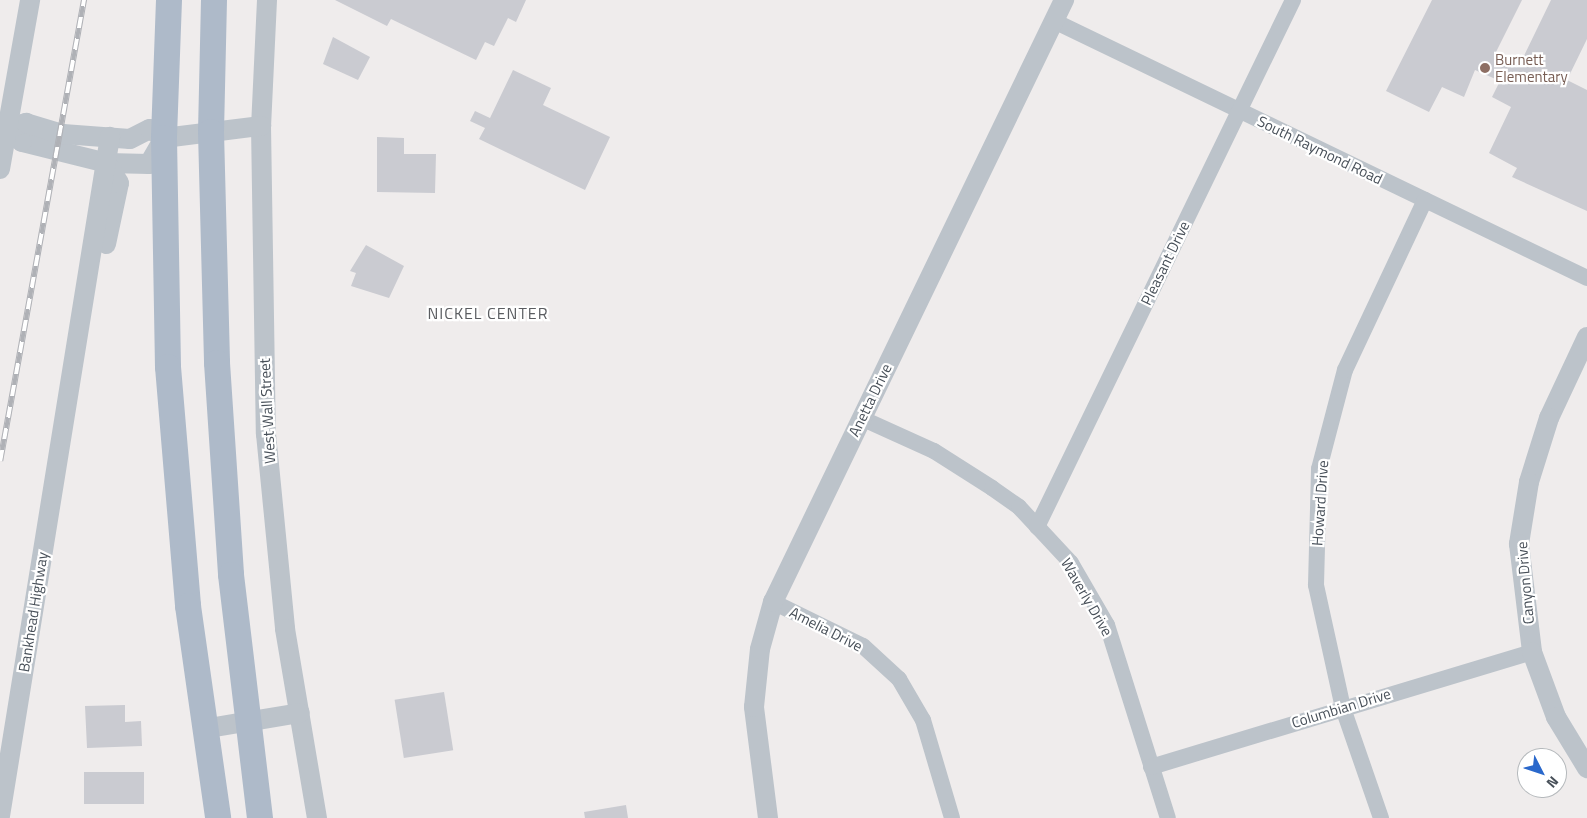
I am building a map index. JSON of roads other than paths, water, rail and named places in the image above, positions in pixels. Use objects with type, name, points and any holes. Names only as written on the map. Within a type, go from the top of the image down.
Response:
[{"type":"main road","points":[[169,0],[164,138],[168,367],[188,606],[203,729],[218,818]]},
{"type":"main road","points":[[214,0],[211,132],[218,363],[246,722],[260,818]]},
{"type":"street","points":[[0,169],[30,0]]},
{"type":"street","name":"West Wall Street","points":[[266,0],[262,126],[266,434],[285,629],[317,818]]},
{"type":"street","name":"Anetta Drive","points":[[768,818],[754,706],[760,649],[773,602],[1064,0]]},
{"type":"street","name":"Pleasant Drive","points":[[1037,527],[1293,0]]},
{"type":"street","name":"South Raymond Road","points":[[1054,20],[1587,278]]},
{"type":"street","points":[[8,128],[26,123],[63,134],[130,139],[150,129],[164,138],[262,126]]},
{"type":"street","points":[[8,128],[22,142],[107,164],[149,164],[164,138]]},
{"type":"street","name":"Bankhead Highway","points":[[0,816],[110,137]]},
{"type":"street","name":"Howard Drive","points":[[1380,818],[1343,708],[1316,585],[1319,469],[1345,370],[1425,200]]},
{"type":"street","name":"Canyon Drive","points":[[1587,337],[1549,418],[1528,482],[1519,544],[1532,652],[1556,718],[1587,768]]},
{"type":"street","name":"Waverly Drive","points":[[861,418],[963,468],[1019,506],[1071,563],[1106,625],[1168,818]]},
{"type":"street","name":"Amelia Drive","points":[[773,602],[863,646],[899,679],[923,720],[952,818]]},
{"type":"street","name":"Columbian Drive","points":[[1151,767],[1532,652]]},
{"type":"street","points":[[203,729],[300,713]]},
{"type":"railway","points":[[0,461],[84,0]]},
{"type":"place","name":"Burnett Elementary","points":[[1485,68]]},
{"type":"district","name":"NICKEL CENTER","points":[[488,313]]}]
